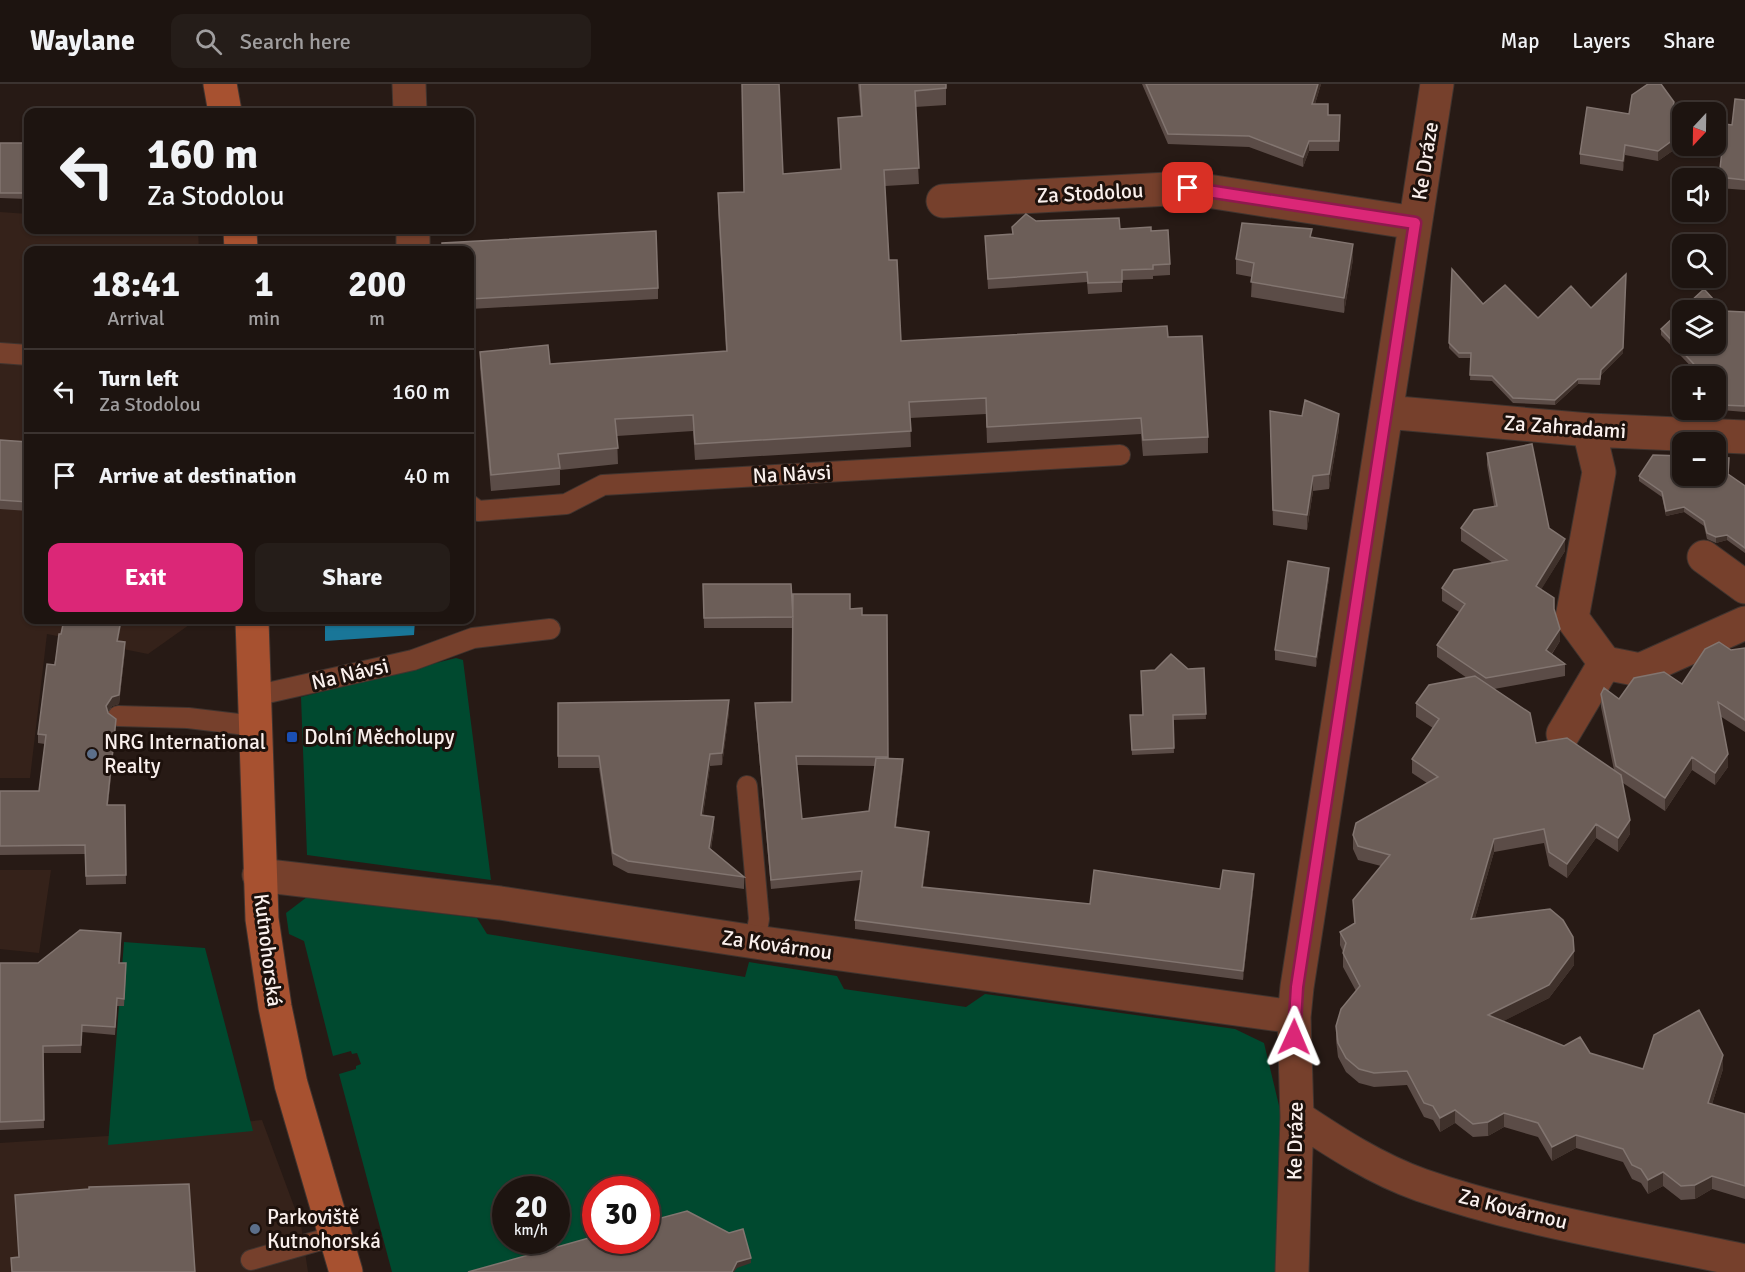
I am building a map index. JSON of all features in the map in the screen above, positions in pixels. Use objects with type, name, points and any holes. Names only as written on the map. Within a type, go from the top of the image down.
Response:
[{"type":"main road","points":[[220,84],[224,108]]},
{"type":"main road","name":"Kutnohorská","points":[[252,624],[262,919],[282,1040],[294,1094],[346,1272]]},
{"type":"street","points":[[409,84],[410,108]]},
{"type":"street","name":"Ke Dráze","points":[[1292,1272],[1297,1117],[1294,1017],[1437,84]]},
{"type":"street","name":"Za Stodolou","points":[[943,201],[1188,188],[1415,223]]},
{"type":"street","name":"Za Zahradami","points":[[1386,412],[1589,430],[1745,437]]},
{"type":"street","points":[[1589,430],[1599,472],[1572,618],[1605,663],[1640,670],[1745,623]]},
{"type":"street","points":[[1704,557],[1745,587]]},
{"type":"street","points":[[1563,734],[1605,663]]},
{"type":"street","name":"Za Kovárnou","points":[[259,875],[500,903],[754,942],[1294,1017]]},
{"type":"street","name":"Za Kovárnou","points":[[1297,1117],[1373,1164],[1420,1185],[1493,1207],[1745,1261]]},
{"type":"lane","points":[[0,353],[24,356]]},
{"type":"lane","name":"Na Návsi","points":[[474,508],[478,511],[566,504],[603,485],[1120,455]]},
{"type":"lane","name":"Na Návsi","points":[[118,716],[188,718],[254,711],[413,660],[473,638],[550,629]]},
{"type":"lane","points":[[747,786],[759,919],[754,942]]},
{"type":"lane","points":[[251,1260],[335,1236]]},
{"type":"shaded area","points":[[0,212],[24,214],[24,234],[198,234],[199,246],[24,246],[24,624],[190,624],[148,654],[47,634],[30,778],[0,778]]},
{"type":"shaded area","points":[[0,870],[51,870],[39,953],[0,949]]},
{"type":"shaded area","points":[[262,1120],[301,1225],[308,1272],[0,1272],[0,1143],[123,1135]]},
{"type":"green space","points":[[456,658],[463,660],[491,880],[307,855],[301,697]]},
{"type":"green space","points":[[307,897],[477,918],[487,934],[745,977],[749,962],[837,976],[844,989],[966,1007],[985,994],[1235,1029],[1264,1043],[1281,1114],[1278,1272],[392,1272],[339,1074],[356,1069],[356,1066],[361,1064],[357,1053],[352,1054],[351,1051],[333,1056],[304,941],[289,934],[286,913]]},
{"type":"green space","points":[[124,942],[205,948],[253,1131],[108,1145]]},
{"type":"water","points":[[325,624],[415,624],[414,635],[325,641]]},
{"type":"building","points":[[742,84],[779,84],[783,174],[841,169],[838,118],[862,116],[860,84],[946,84],[946,88],[915,91],[919,168],[884,170],[889,260],[897,260],[901,341],[1167,326],[1168,337],[1202,336],[1208,437],[1143,440],[1141,418],[987,427],[986,398],[909,402],[911,431],[695,444],[693,415],[615,419],[618,448],[558,454],[560,468],[491,475],[480,352],[548,345],[550,364],[727,351],[718,193],[744,192]]},
{"type":"building","points":[[1146,84],[1318,84],[1312,104],[1328,104],[1328,115],[1340,115],[1339,141],[1309,141],[1303,157],[1249,136],[1168,134]]},
{"type":"building","points":[[1648,84],[1661,84],[1674,102],[1672,102],[1671,119],[1672,141],[1658,151],[1625,145],[1623,161],[1580,154],[1587,107],[1629,114],[1632,95]]},
{"type":"building","points":[[1735,99],[1745,100],[1745,180],[1726,178],[1726,168],[1720,168],[1721,156],[1726,156],[1726,124],[1732,125]]},
{"type":"building","points":[[0,143],[24,143],[24,193],[0,193]]},
{"type":"building","points":[[1026,214],[1036,221],[1119,218],[1120,229],[1151,227],[1151,231],[1168,230],[1170,264],[1153,265],[1153,269],[1122,270],[1122,282],[1088,283],[1087,272],[988,279],[985,236],[1013,234],[1012,227]]},
{"type":"building","points":[[1242,223],[1312,229],[1310,237],[1353,244],[1344,298],[1251,282],[1254,263],[1236,259]]},
{"type":"building","points":[[656,231],[658,288],[474,299],[474,246],[442,246],[442,243]]},
{"type":"building","points":[[1452,269],[1483,304],[1505,285],[1538,318],[1571,286],[1591,308],[1626,274],[1623,348],[1601,370],[1600,379],[1578,379],[1555,400],[1513,398],[1492,376],[1470,375],[1471,353],[1459,353],[1449,343]]},
{"type":"building","points":[[1704,289],[1714,300],[1692,300]]},
{"type":"building","points":[[1726,311],[1745,312],[1745,406],[1726,405],[1726,366],[1696,366],[1684,354],[1726,354]]},
{"type":"building","points":[[1672,319],[1672,341],[1661,329]]},
{"type":"building","points":[[1305,400],[1339,414],[1329,474],[1313,476],[1307,515],[1273,510],[1270,411],[1302,416]]},
{"type":"building","points":[[0,440],[24,442],[24,502],[0,500]]},
{"type":"building","points":[[1532,444],[1549,528],[1565,539],[1536,586],[1554,598],[1554,609],[1560,629],[1546,650],[1565,664],[1486,678],[1437,645],[1465,604],[1442,588],[1454,570],[1507,560],[1461,528],[1474,510],[1497,506],[1487,453]]},
{"type":"building","points":[[1653,455],[1672,456],[1672,486],[1726,486],[1726,458],[1729,458],[1728,474],[1745,486],[1745,548],[1727,535],[1716,537],[1707,533],[1704,521],[1684,507],[1666,511],[1662,492],[1639,476]]},
{"type":"building","points":[[1288,561],[1329,568],[1316,657],[1275,650]]},
{"type":"building","points":[[703,584],[791,584],[793,617],[704,618]]},
{"type":"building","points":[[793,594],[850,594],[850,609],[862,608],[862,615],[887,615],[888,757],[796,756],[802,819],[869,811],[876,758],[903,759],[895,827],[929,832],[922,887],[1090,904],[1094,870],[1220,889],[1223,870],[1254,874],[1243,971],[855,920],[862,871],[771,880],[755,703],[792,702]]},
{"type":"building","points":[[63,624],[120,624],[117,641],[125,642],[119,695],[112,697],[106,706],[108,713],[116,719],[107,805],[125,805],[126,875],[86,876],[85,845],[0,846],[0,791],[39,791],[46,735],[38,734],[47,664],[55,665],[59,634],[61,634]]},
{"type":"building","points":[[1719,642],[1731,650],[1745,648],[1745,720],[1718,702],[1728,754],[1715,773],[1692,757],[1665,798],[1616,766],[1601,694],[1604,688],[1619,699],[1634,678],[1664,672],[1682,684],[1705,649]]},
{"type":"building","points":[[1171,654],[1188,669],[1204,668],[1206,714],[1173,715],[1174,748],[1132,750],[1130,715],[1143,715],[1141,671],[1155,670]]},
{"type":"building","points":[[1475,676],[1530,713],[1536,743],[1567,738],[1621,775],[1630,820],[1618,838],[1596,824],[1567,864],[1549,852],[1544,829],[1494,839],[1471,919],[1550,909],[1563,920],[1573,937],[1574,951],[1549,985],[1488,1015],[1564,1046],[1580,1037],[1590,1053],[1643,1069],[1654,1035],[1699,1010],[1723,1055],[1708,1103],[1745,1114],[1745,1186],[1712,1176],[1695,1185],[1681,1186],[1663,1172],[1648,1180],[1641,1169],[1632,1165],[1623,1149],[1576,1135],[1552,1147],[1538,1123],[1504,1113],[1488,1122],[1473,1124],[1455,1110],[1440,1118],[1433,1106],[1424,1103],[1407,1071],[1374,1073],[1359,1069],[1346,1058],[1338,1043],[1336,1026],[1341,1009],[1360,986],[1343,953],[1346,943],[1340,932],[1355,923],[1353,900],[1390,855],[1358,846],[1353,835],[1356,823],[1438,777],[1412,759],[1439,719],[1416,703],[1429,685]]},
{"type":"building","points":[[729,700],[722,753],[710,754],[701,815],[714,817],[709,848],[744,877],[628,861],[613,853],[599,756],[558,756],[558,703]]},
{"type":"building","points":[[80,930],[121,933],[119,963],[126,963],[124,999],[117,998],[115,1027],[82,1025],[81,1045],[43,1046],[44,1120],[0,1122],[0,963],[38,963]]},
{"type":"building","points":[[189,1184],[195,1272],[12,1272],[11,1258],[19,1257],[15,1195],[89,1189],[89,1187]]},
{"type":"building","points":[[687,1211],[729,1233],[743,1229],[751,1258],[737,1262],[732,1272],[468,1272],[532,1254],[570,1254],[570,1243],[582,1240],[582,1254],[660,1254],[660,1218]]},
{"type":"place","name":"Dolní Měcholupy","points":[[292,737]]},
{"type":"place","name":"NRG International Realty","points":[[92,754]]},
{"type":"place","name":"Parkoviště Kutnohorská","points":[[255,1229]]},
{"type":"route","points":[[1188,188],[1415,223],[1297,987],[1294,1037]]}]
